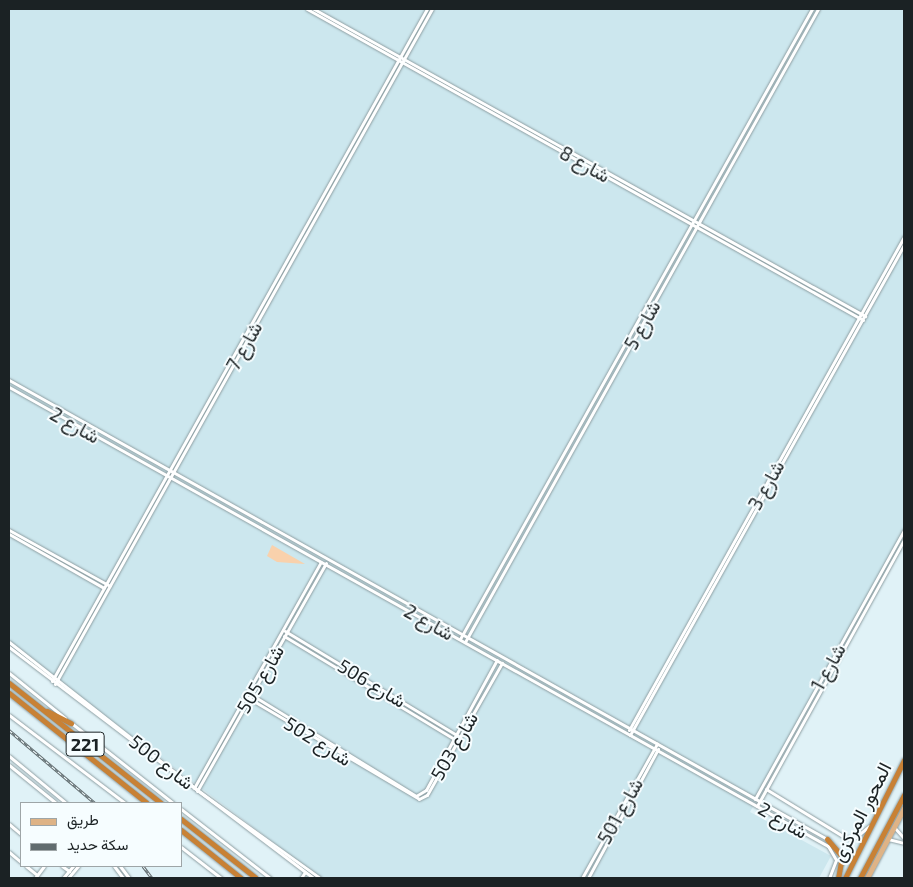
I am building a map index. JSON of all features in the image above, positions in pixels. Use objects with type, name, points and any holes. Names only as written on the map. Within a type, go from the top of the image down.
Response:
[{"type":"highway","name":"221","points":[[9,683],[160,802]]},
{"type":"highway","name":"221","points":[[9,693],[146,802]]},
{"type":"highway","points":[[39,708],[71,723]]},
{"type":"highway","name":"المحور المركزى","points":[[845,878],[904,760]]},
{"type":"highway","name":"المحور المركزى","points":[[860,878],[904,795]]},
{"type":"highway","points":[[182,820],[256,878]]},
{"type":"highway","points":[[182,831],[241,878]]},
{"type":"highway","points":[[827,839],[842,856],[838,878]]},
{"type":"main road","points":[[867,878],[904,808]]},
{"type":"street","name":"شارع 8","points":[[307,9],[401,59]]},
{"type":"street","name":"شارع 8","points":[[314,9],[862,317]]},
{"type":"street","name":"شارع 7","points":[[54,681],[171,478],[427,9]]},
{"type":"street","name":"شارع 7","points":[[54,681],[104,586],[401,59],[432,9]]},
{"type":"street","name":"شارع 5","points":[[460,639],[812,9]]},
{"type":"street","name":"شارع 5","points":[[465,642],[818,9]]},
{"type":"street","name":"شارع 3","points":[[629,734],[862,317],[904,237]]},
{"type":"street","name":"شارع 3","points":[[874,295],[904,245]]},
{"type":"street","name":"شارع 2","points":[[9,381],[631,730],[830,848],[835,868]]},
{"type":"street","points":[[9,393],[10,388],[15,383]]},
{"type":"street","name":"شارع 2","points":[[10,388],[629,734],[760,801],[827,839]]},
{"type":"street","points":[[591,405],[596,408]]},
{"type":"street","points":[[53,413],[57,407]]},
{"type":"street","points":[[9,530],[21,539]]},
{"type":"street","name":"شارع 1","points":[[757,806],[902,541],[904,530]]},
{"type":"street","points":[[9,534],[81,572],[104,586],[107,590]]},
{"type":"street","name":"شارع 1","points":[[753,803],[902,541]]},
{"type":"street","name":"شارع 505","points":[[195,790],[284,633],[328,560]]},
{"type":"street","name":"شارع 505","points":[[284,633],[321,562]]},
{"type":"street","points":[[104,586],[110,586]]},
{"type":"street","name":"شارع 506","points":[[284,633],[458,739]]},
{"type":"street","name":"شارع 500","points":[[9,642],[32,663]]},
{"type":"street","name":"شارع 500","points":[[9,646],[195,790],[313,878]]},
{"type":"street","name":"شارع 503","points":[[439,769],[454,736],[496,660]]},
{"type":"street","name":"شارع 503","points":[[392,785],[419,795],[439,769],[458,739],[502,663]]},
{"type":"street","points":[[827,670],[831,672]]},
{"type":"street","name":"221","points":[[9,673],[173,802]]},
{"type":"street","name":"شارع 502","points":[[249,694],[392,785]]},
{"type":"street","name":"شارع 502","points":[[247,698],[368,770]]},
{"type":"street","name":"221","points":[[9,715],[124,802]]},
{"type":"street","name":"شارع 501","points":[[582,878],[657,747]]},
{"type":"street","name":"شارع 501","points":[[588,878],[657,747]]},
{"type":"street","points":[[9,756],[65,802]]},
{"type":"street","points":[[9,764],[55,802]]},
{"type":"street","points":[[762,787],[846,838],[856,837],[874,822]]},
{"type":"street","points":[[182,810],[270,878]]},
{"type":"street","points":[[9,824],[20,833]]},
{"type":"street","points":[[894,827],[904,841]]},
{"type":"street","points":[[888,840],[904,841]]},
{"type":"street","points":[[182,848],[221,878]]},
{"type":"street","points":[[9,852],[20,861]]},
{"type":"street","points":[[27,867],[36,877]]},
{"type":"street","points":[[63,867],[69,871]]},
{"type":"street","points":[[63,878],[72,867]]},
{"type":"street","points":[[68,878],[77,867]]},
{"type":"street","points":[[115,867],[123,878]]},
{"type":"street","points":[[121,867],[129,878]]},
{"type":"street","name":"المحور المركزى","points":[[829,878],[835,868]]},
{"type":"street","points":[[300,878],[306,871]]},
{"type":"street","name":"شارع 500","points":[[309,875],[320,878]]},
{"type":"shaded area","points":[[9,9],[904,9],[904,536],[750,812],[831,856],[819,878],[321,878],[9,644]]},
{"type":"shaded area","points":[[272,545],[305,564],[277,562],[267,556]]},
{"type":"railway","points":[[9,730],[94,802]]},
{"type":"railway","points":[[144,867],[152,878]]}]
